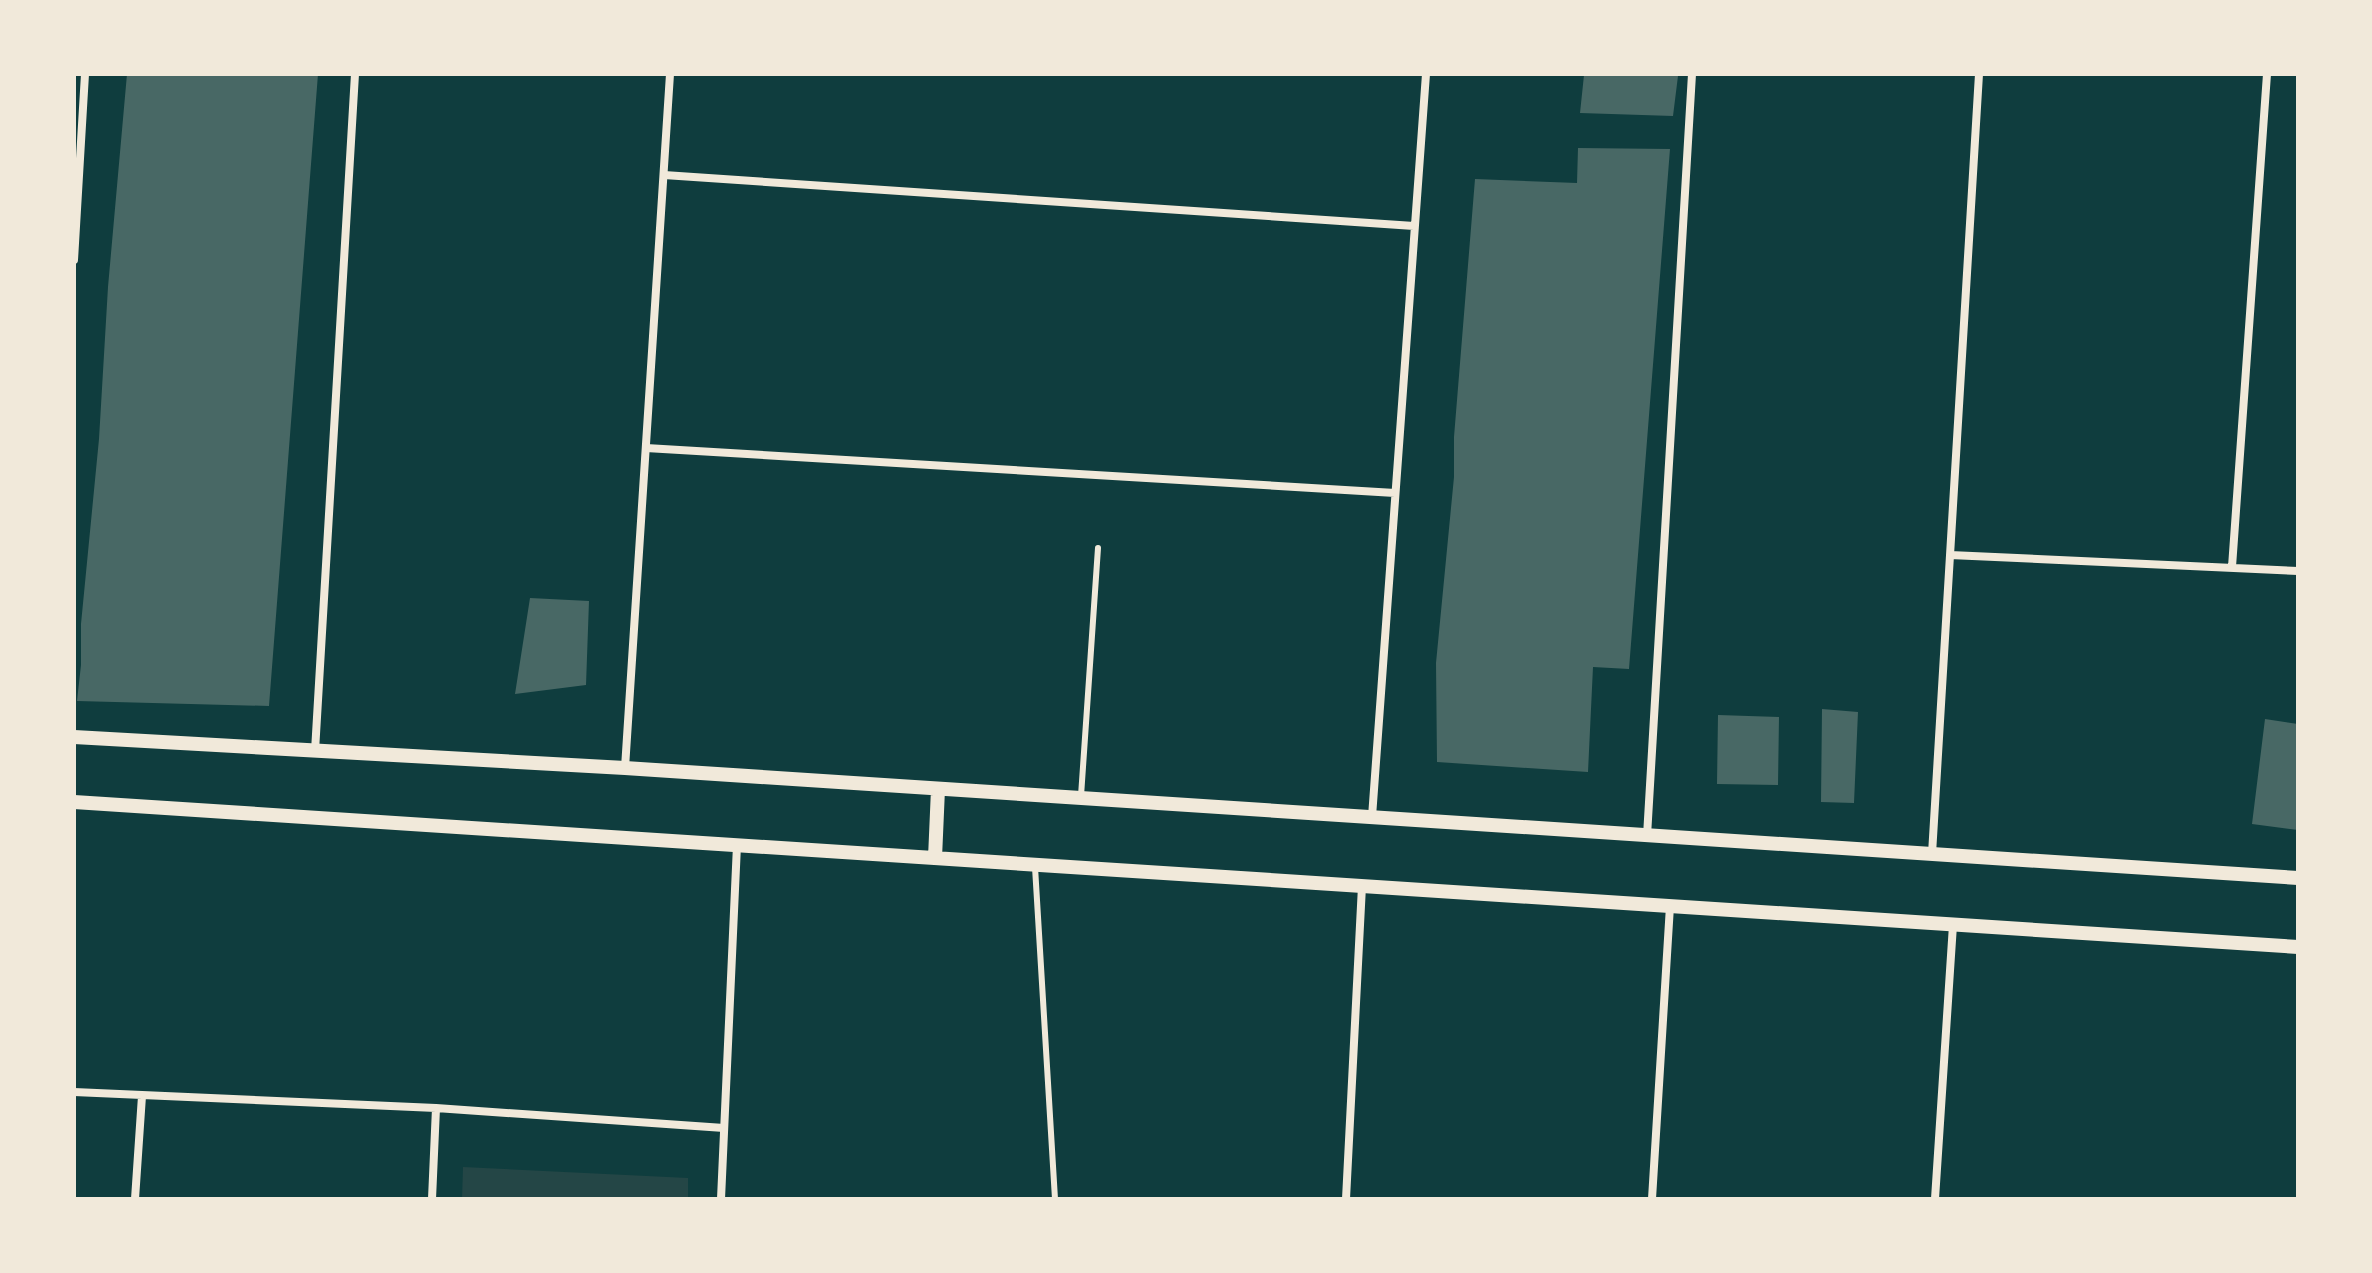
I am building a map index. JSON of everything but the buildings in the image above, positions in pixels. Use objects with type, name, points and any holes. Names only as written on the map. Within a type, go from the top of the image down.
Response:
[{"type":"street","points":[[74,260],[85,74]]},
{"type":"street","points":[[315,751],[355,74]]},
{"type":"street","points":[[625,768],[670,74]]},
{"type":"street","points":[[1372,817],[1426,74]]},
{"type":"street","points":[[1647,836],[1692,74]]},
{"type":"street","points":[[1932,854],[1979,74]]},
{"type":"street","points":[[2232,567],[2267,74]]},
{"type":"street","points":[[664,175],[1414,226]]},
{"type":"street","points":[[646,448],[1395,493]]},
{"type":"street","points":[[1950,555],[2298,571]]},
{"type":"street","points":[[74,737],[625,768],[2298,878]]},
{"type":"street","points":[[935,858],[938,789]]},
{"type":"street","points":[[74,802],[2298,947]]},
{"type":"street","points":[[721,1199],[737,845]]},
{"type":"street","points":[[1346,1199],[1362,886]]},
{"type":"street","points":[[1652,1199],[1670,906]]},
{"type":"street","points":[[1935,1199],[1953,925]]},
{"type":"street","points":[[74,1092],[436,1108],[724,1128]]},
{"type":"street","points":[[135,1199],[142,1096]]},
{"type":"street","points":[[432,1199],[436,1108]]},
{"type":"lane","points":[[1080,798],[1098,548]]},
{"type":"lane","points":[[1035,864],[1055,1199]]},
{"type":"shaded area","points":[[463,1167],[688,1178],[688,1199],[462,1199]]}]
